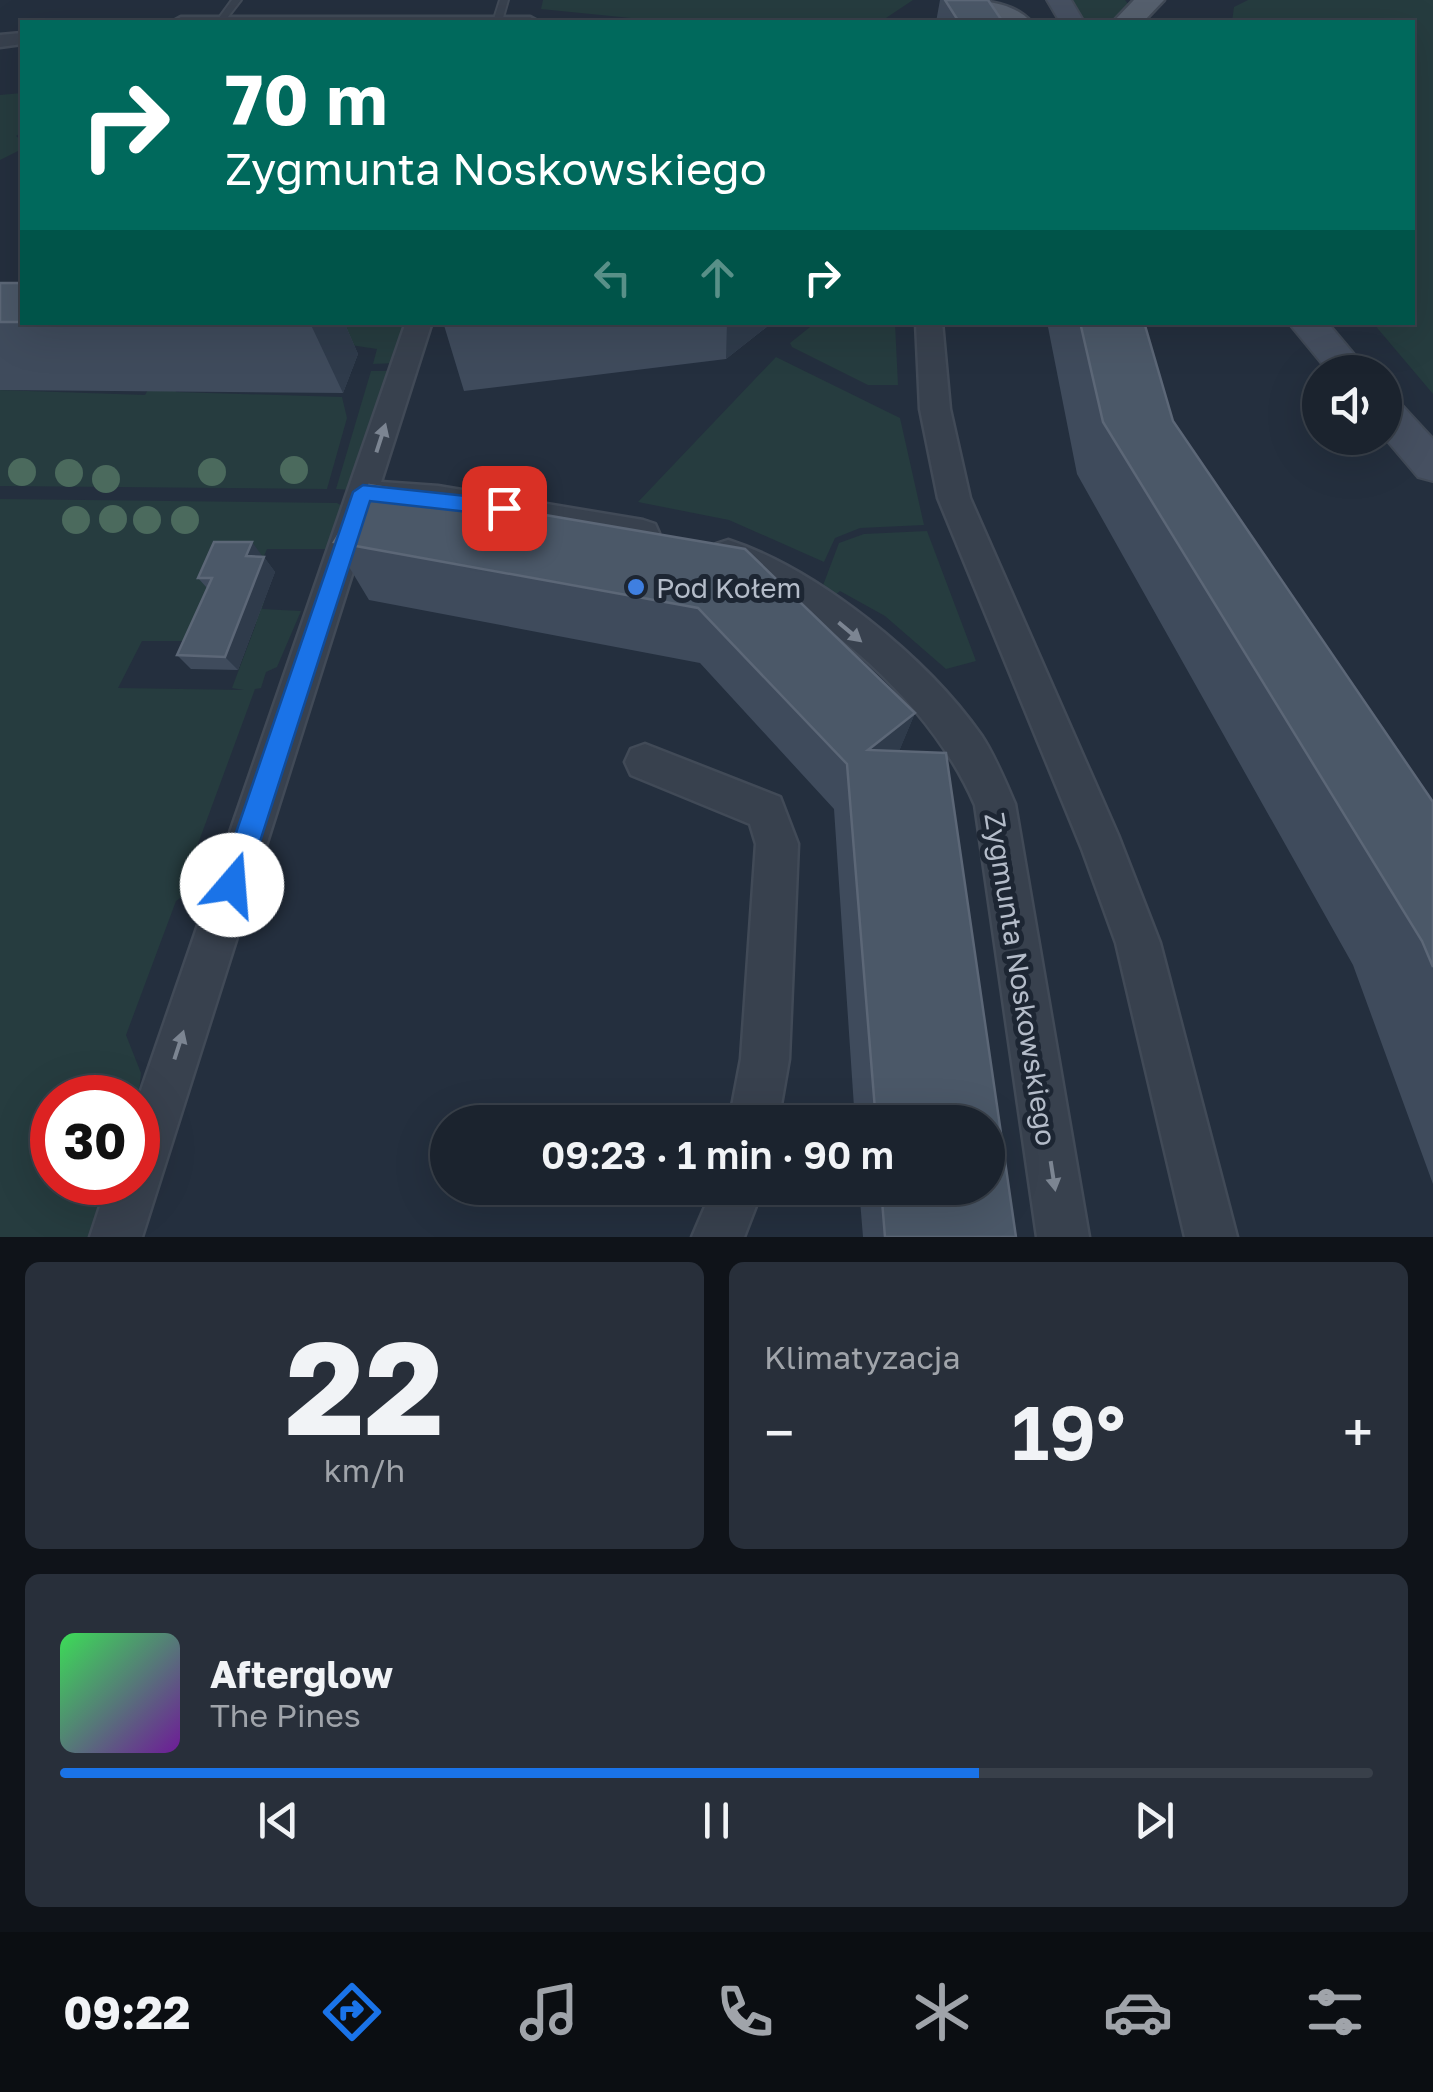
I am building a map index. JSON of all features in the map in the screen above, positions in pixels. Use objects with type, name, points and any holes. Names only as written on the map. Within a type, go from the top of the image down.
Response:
[{"type":"main road","points":[[963,0],[1012,20]]},
{"type":"main road","points":[[1128,20],[1150,0]]},
{"type":"street","points":[[160,1105],[363,492],[424,325]]},
{"type":"street","points":[[928,325],[935,409],[954,498],[1103,849],[1138,943],[1211,1237]]},
{"type":"street","points":[[1309,325],[1335,355]]},
{"type":"street","points":[[1402,431],[1433,466]]},
{"type":"street","name":"Zygmunta Noskowskiego","points":[[363,492],[569,518],[686,542],[755,562],[823,609],[921,692],[966,744],[995,804],[1063,1237]]},
{"type":"street","points":[[645,762],[766,811],[777,844],[765,1059],[757,1105]]},
{"type":"street","points":[[116,1237],[126,1205]]},
{"type":"street","points":[[718,1237],[731,1205]]},
{"type":"lane","points":[[221,20],[237,0]]},
{"type":"green space","points":[[543,0],[913,0],[883,20],[651,20],[541,9]]},
{"type":"green space","points":[[1073,0],[1125,0],[1129,5],[1114,20],[1084,20]]},
{"type":"green space","points":[[1248,0],[1433,0],[1433,394],[1375,325],[1415,325],[1415,20],[1232,20],[1234,7]]},
{"type":"green space","points":[[20,93],[20,133],[16,136],[20,150],[0,160],[0,95]]},
{"type":"green space","points":[[406,325],[396,363],[373,364],[377,349],[337,343],[343,327]]},
{"type":"green space","points":[[812,325],[895,325],[898,385],[868,385],[790,343]]},
{"type":"green space","points":[[169,353],[176,392],[342,397],[347,418],[327,489],[0,486],[0,390],[145,395]]},
{"type":"green space","points":[[776,357],[900,418],[924,525],[860,528],[835,538],[824,562],[729,520],[638,502]]},
{"type":"green space","points":[[371,371],[393,371],[354,490],[336,489]]},
{"type":"green space","points":[[0,499],[337,503],[347,509],[330,549],[267,549],[264,556],[226,556],[219,602],[264,602],[262,609],[301,611],[277,667],[266,672],[261,688],[255,689],[188,871],[195,877],[194,888],[176,901],[126,1035],[141,1075],[30,1075],[30,1205],[100,1205],[88,1237],[0,1237]],"holes":[[[211,623],[256,624],[232,688],[244,690],[118,688],[142,641],[203,641]]]},
{"type":"green space","points":[[927,531],[976,661],[946,669],[885,616],[840,591],[835,595],[822,588],[839,543],[864,534]]},
{"type":"building","points":[[945,0],[988,0],[1002,20],[958,20]]},
{"type":"building","points":[[0,283],[20,283],[20,322],[0,322]]},
{"type":"building","points":[[1081,325],[1145,325],[1173,421],[1433,802],[1433,967],[1422,941],[1103,422]]},
{"type":"building","points":[[369,485],[745,549],[915,713],[868,750],[946,753],[997,1105],[875,1105],[847,764],[698,608],[334,542]]},
{"type":"building","points":[[214,542],[252,542],[246,556],[264,557],[225,657],[177,655],[212,578],[198,578]]},
{"type":"building","points":[[1005,1161],[1016,1237],[885,1237],[882,1205],[1005,1205]]},
{"type":"place","name":"Pod Kołem","points":[[636,587]]},
{"type":"route","points":[[232,885],[363,492],[504,508]]}]
